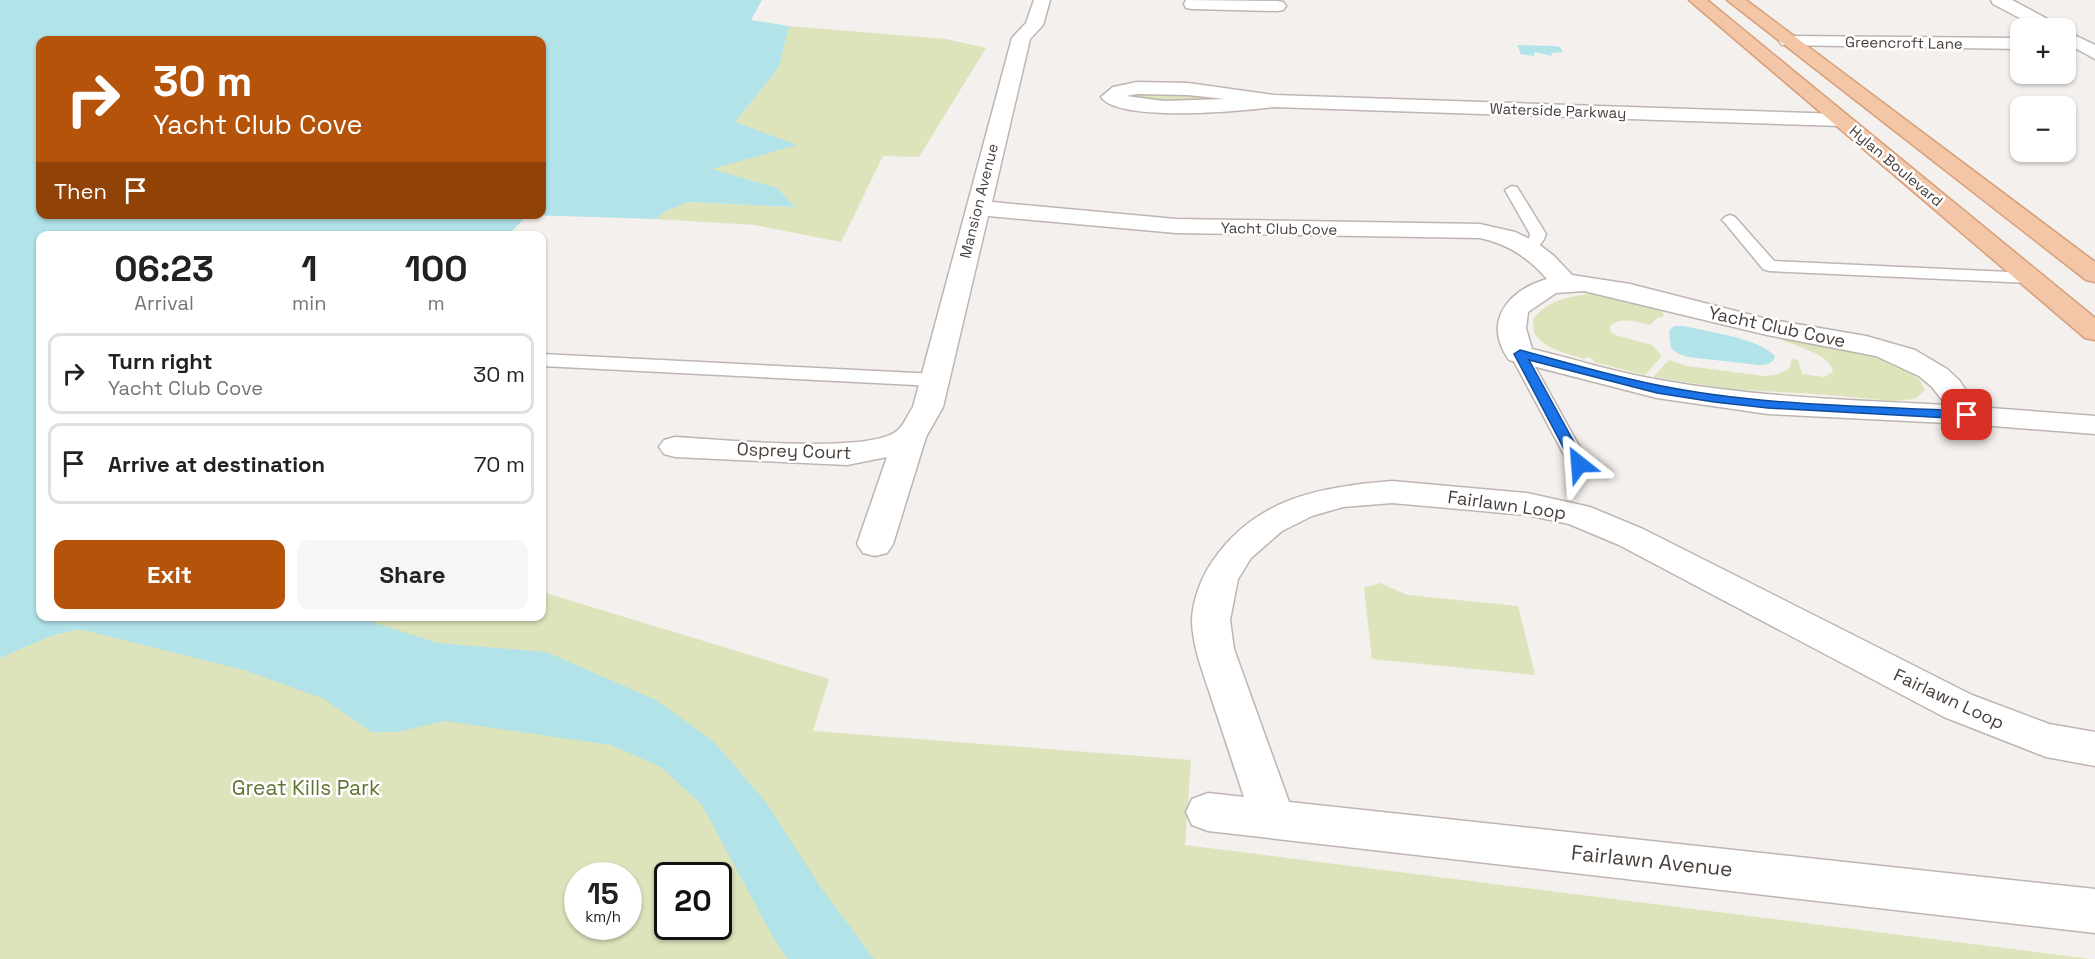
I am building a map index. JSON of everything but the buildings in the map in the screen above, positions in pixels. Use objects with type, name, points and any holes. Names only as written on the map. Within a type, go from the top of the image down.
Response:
[{"type":"main road","name":"Hylan Boulevard","points":[[1697,0],[2095,332]]},
{"type":"main road","name":"Hylan Boulevard","points":[[1735,0],[2095,274]]},
{"type":"street","name":"Mansion Avenue","points":[[931,394],[1021,38],[1034,25],[1042,0]]},
{"type":"street","points":[[1999,0],[2032,18]]},
{"type":"street","points":[[1192,4],[1241,2],[1277,6]]},
{"type":"street","name":"Greencroft Lane","points":[[1788,41],[2010,44]]},
{"type":"street","name":"Waterside Parkway","points":[[1274,101],[1247,105],[1149,106],[1124,104],[1112,97],[1118,90],[1139,87],[1251,96],[1274,101],[1841,120]]},
{"type":"street","name":"Yacht Club Cove","points":[[978,208],[1033,211],[1176,226],[1480,231],[1508,238],[1527,246],[1544,258],[1563,281],[1607,287],[1766,327],[1863,345],[1903,356],[1938,375],[1950,387],[1967,415]]},
{"type":"street","points":[[1563,281],[1539,290],[1515,309],[1512,328],[1520,354],[1657,389],[1768,405],[1967,415],[2095,425]]},
{"type":"street","points":[[875,544],[910,437],[931,394]]},
{"type":"street","name":"Osprey Court","points":[[675,447],[847,455],[893,446],[910,437]]},
{"type":"street","name":"Fairlawn Loop","points":[[1273,819],[1215,649],[1211,620],[1220,578],[1239,549],[1270,523],[1300,508],[1342,496],[1392,492],[1527,504],[1578,515],[1631,537],[1958,706],[2046,740],[2095,749]]},
{"type":"street","name":"Fairlawn Avenue","points":[[1208,812],[2095,911]]},
{"type":"lane","points":[[1512,190],[1538,234],[1536,241],[1527,246]]},
{"type":"lane","points":[[1730,220],[1769,266],[2030,278]]},
{"type":"lane","points":[[1520,354],[1579,464]]},
{"type":"lane","points":[[546,360],[931,394]]},
{"type":"green space","points":[[789,26],[946,39],[986,48],[919,157],[883,156],[841,242],[755,225],[656,219],[666,211],[688,202],[794,207],[777,188],[710,169],[795,145],[734,123],[779,67]]},
{"type":"green space","points":[[1137,91],[1251,99],[1160,104],[1130,98],[1130,94]]},
{"type":"green space","points":[[1599,294],[1661,309],[1664,316],[1656,319],[1650,325],[1624,320],[1610,326],[1611,332],[1615,335],[1652,345],[1662,356],[1645,375],[1594,362],[1593,359],[1587,357],[1584,359],[1563,353],[1539,339],[1534,333],[1533,320],[1544,308],[1565,299]]},
{"type":"green space","points":[[1776,337],[1835,346],[1882,358],[1902,366],[1917,377],[1925,390],[1915,399],[1892,401],[1731,389],[1653,377],[1669,360],[1687,366],[1764,376],[1775,375],[1789,369],[1792,359],[1798,360],[1802,374],[1824,377],[1833,372],[1831,365],[1818,355]]},
{"type":"green space","points":[[1380,583],[1407,595],[1518,606],[1535,675],[1372,659],[1364,588]]},
{"type":"green space","name":"Great Kills Park","points":[[546,593],[829,679],[813,731],[1191,760],[1185,845],[2091,959],[0,959],[0,658],[51,636],[111,621],[546,621]]},
{"type":"water","points":[[0,0],[762,0],[751,20],[789,26],[779,67],[735,122],[797,145],[712,169],[777,188],[795,207],[688,202],[666,211],[656,219],[546,216],[546,36],[36,36],[36,219],[524,219],[512,231],[36,231],[36,621],[371,621],[438,643],[546,652],[656,700],[713,741],[766,802],[819,885],[874,959],[788,959],[774,939],[702,805],[661,767],[611,745],[445,721],[397,732],[372,732],[322,698],[244,670],[79,629],[51,636],[0,658]]},
{"type":"water","points":[[1517,45],[1554,46],[1560,47],[1563,52],[1551,53],[1552,56],[1535,52],[1534,56],[1521,54]]},
{"type":"water","points":[[1674,326],[1684,326],[1745,340],[1775,356],[1771,362],[1759,365],[1688,357],[1671,348],[1669,331]]},
{"type":"route","points":[[1579,464],[1520,354],[1608,378],[1714,398],[1768,405],[1967,415]]}]
